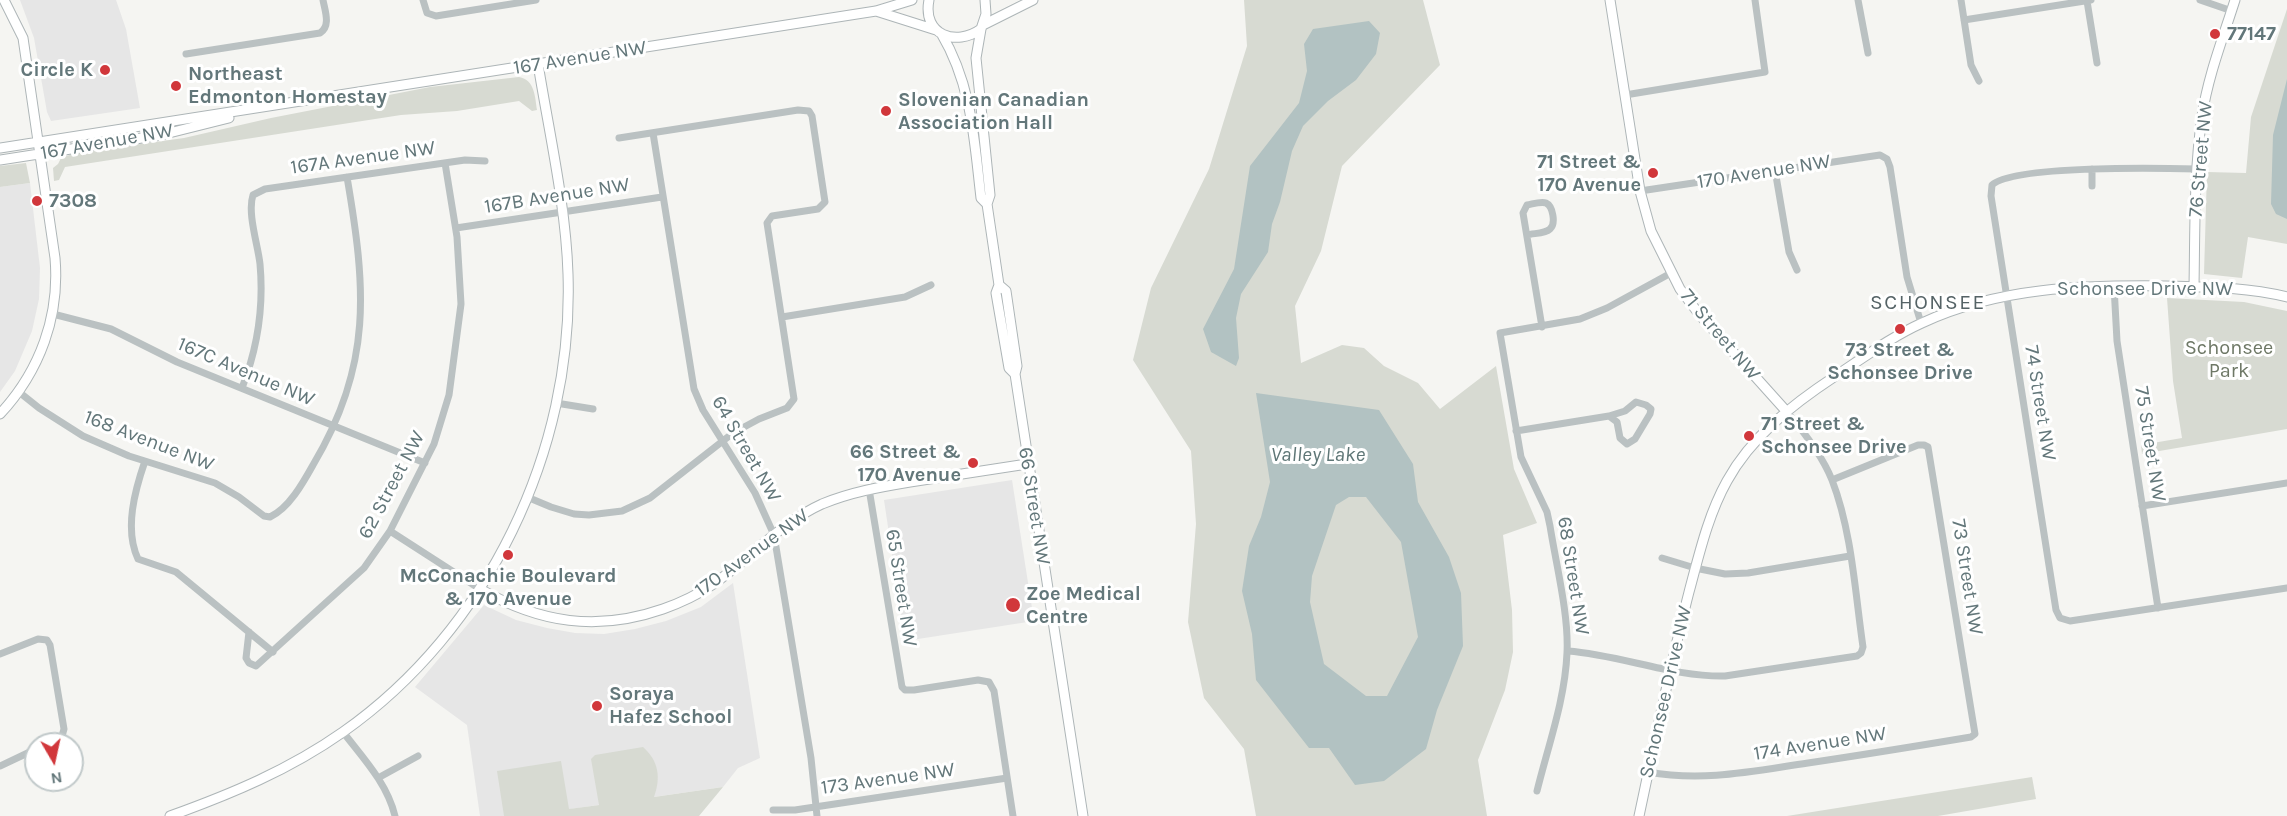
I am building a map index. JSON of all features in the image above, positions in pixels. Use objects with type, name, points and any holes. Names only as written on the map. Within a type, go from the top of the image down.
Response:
[{"type":"street","points":[[0,414],[19,392],[41,351],[53,314],[56,270],[23,38],[4,0]]},
{"type":"street","points":[[186,54],[315,35],[325,30],[327,25],[323,0]]},
{"type":"street","points":[[423,0],[427,13],[436,16],[536,0]]},
{"type":"street","name":"167 Avenue NW","points":[[0,148],[876,11],[912,0]]},
{"type":"street","name":"66 Street NW","points":[[929,0],[928,14],[955,56],[966,90],[981,198],[987,204]]},
{"type":"street","name":"66 Street NW","points":[[985,0],[986,14],[976,58],[990,195],[987,204],[999,285],[996,292],[1009,368],[1015,374],[1083,816]]},
{"type":"street","points":[[982,27],[1033,0]]},
{"type":"street","name":"71 Street NW","points":[[1610,0],[1640,192],[1651,231],[1671,273],[1699,314],[1787,412],[1810,441],[1832,480],[1850,556],[1863,647],[1857,656],[1725,676],[1703,676],[1671,670]]},
{"type":"street","points":[[1625,94],[1765,72],[1755,0]]},
{"type":"street","points":[[1858,0],[1868,53]]},
{"type":"street","points":[[1961,0],[1971,65],[1979,81]]},
{"type":"street","points":[[1964,20],[2089,0],[2097,63]]},
{"type":"street","points":[[2200,0],[2232,11]]},
{"type":"street","name":"76 Street NW","points":[[2194,287],[2197,169],[2202,115],[2235,0]]},
{"type":"street","name":"167 Avenue NW","points":[[876,11],[939,31],[951,38],[962,38],[982,27]]},
{"type":"street","points":[[176,815],[266,778],[343,732],[383,700],[427,657],[460,617],[480,589],[502,551],[527,497],[543,454],[556,403],[564,350],[568,273],[538,64]]},
{"type":"street","name":"167 Avenue NW","points":[[0,160],[161,135],[284,104]]},
{"type":"street","points":[[527,497],[574,514],[589,515],[622,511],[650,498],[722,441],[749,423],[787,408],[793,402],[794,394],[767,227],[769,219],[775,215],[818,208],[824,204],[825,198],[812,116],[809,111],[798,110],[619,138]]},
{"type":"street","name":"64 Street NW","points":[[653,133],[694,389],[703,410],[755,493],[774,535],[811,758],[817,816]]},
{"type":"street","name":"170 Avenue NW","points":[[1640,192],[1868,155],[1880,155],[1887,159],[1906,277],[1921,323]]},
{"type":"street","name":"167A Avenue NW","points":[[242,388],[255,350],[262,309],[260,262],[251,200],[256,192],[465,160],[485,161]]},
{"type":"street","name":"62 Street NW","points":[[249,632],[246,658],[249,663],[256,666],[364,568],[390,531],[425,464],[441,423],[454,367],[461,304],[456,228],[445,163]]},
{"type":"street","points":[[2092,186],[2092,169],[2197,169]]},
{"type":"street","name":"74 Street NW","points":[[2092,169],[2005,179],[1992,185],[1991,196],[2056,610],[2060,618],[2066,621],[2158,608]]},
{"type":"street","points":[[1775,170],[1789,252],[1797,270]]},
{"type":"street","points":[[334,426],[353,370],[359,339],[360,265],[347,177]]},
{"type":"street","name":"167B Avenue NW","points":[[456,228],[662,197]]},
{"type":"street","points":[[1527,235],[1545,232],[1551,228],[1553,224],[1551,207],[1548,204],[1532,204],[1524,208],[1522,213],[1542,327],[1580,319],[1607,308],[1671,273]]},
{"type":"street","points":[[782,317],[905,297],[931,285]]},
{"type":"street","name":"Schonsee Drive NW","points":[[1639,816],[1695,568],[1713,514],[1730,477],[1752,447],[1787,412],[1875,350],[1921,323],[1956,310],[2007,297],[2059,288],[2114,286],[2242,289],[2287,297]]},
{"type":"street","name":"75 Street NW","points":[[2114,286],[2117,340],[2158,608]]},
{"type":"street","name":"167C Avenue NW","points":[[53,314],[111,329],[177,362],[425,464]]},
{"type":"street","name":"68 Street NW","points":[[1537,791],[1560,702],[1568,651],[1547,512],[1521,457],[1500,333],[1542,327]]},
{"type":"street","name":"168 Avenue NW","points":[[19,392],[70,429],[112,450],[215,483],[264,516],[270,517],[281,511],[309,472],[334,426]]},
{"type":"street","points":[[1516,431],[1609,416],[1625,411],[1636,402],[1651,409],[1635,439],[1627,444],[1620,438],[1617,422],[1609,416]]},
{"type":"street","points":[[556,403],[593,409]]},
{"type":"street","name":"73 Street NW","points":[[1832,480],[1918,445],[1928,447],[1972,712]]},
{"type":"street","points":[[145,461],[134,498],[132,517],[138,559],[176,572],[273,652]]},
{"type":"street","name":"170 Avenue NW","points":[[390,531],[480,589],[513,606],[541,616],[582,622],[628,619],[668,607],[712,585],[774,535],[821,505],[869,489],[1028,464]]},
{"type":"street","points":[[2142,506],[2287,483]]},
{"type":"street","name":"65 Street NW","points":[[869,489],[900,682],[905,690],[978,680],[988,682],[994,692],[1007,778]]},
{"type":"street","points":[[1662,558],[1725,574],[1748,573],[1850,556]]},
{"type":"street","points":[[2158,608],[2287,588]]},
{"type":"street","points":[[0,654],[38,639],[47,640],[50,645],[63,732]]},
{"type":"street","points":[[1568,651],[1606,655],[1671,670]]},
{"type":"street","name":"174 Avenue NW","points":[[1648,772],[1674,776],[1721,776],[1971,737],[1975,734],[1972,712]]},
{"type":"street","points":[[343,732],[378,778],[390,800],[395,816]]},
{"type":"street","points":[[0,766],[24,755]]},
{"type":"street","points":[[378,778],[418,756]]},
{"type":"street","points":[[1007,778],[1013,816]]},
{"type":"street","name":"173 Avenue NW","points":[[773,810],[795,810],[1007,778]]},
{"type":"shaded area","points":[[20,0],[116,0],[126,29],[140,108],[51,121],[47,112],[34,38]]},
{"type":"shaded area","points":[[30,183],[40,268],[39,299],[32,331],[15,371],[0,392],[0,187]]},
{"type":"shaded area","points":[[1012,480],[1034,621],[905,641],[884,500]]},
{"type":"shaded area","name":"Soraya Hafez School","points":[[733,583],[760,758],[738,768],[723,787],[522,816],[480,816],[467,725],[415,687],[484,605],[516,620],[547,628],[575,633],[604,634],[666,621],[701,607]]},
{"type":"green space","points":[[1244,0],[1423,0],[1440,65],[1342,166],[1321,251],[1295,306],[1301,363],[1342,345],[1364,348],[1384,366],[1418,383],[1440,409],[1496,366],[1514,469],[1537,523],[1503,535],[1512,610],[1513,652],[1505,690],[1478,760],[1487,816],[1256,816],[1244,749],[1204,698],[1188,622],[1196,524],[1191,451],[1133,360],[1151,288],[1209,169],[1247,46]]},
{"type":"green space","points":[[2287,9],[2287,244],[2248,237],[2242,278],[2204,274],[2207,172],[2246,173],[2251,117]]},
{"type":"green space","points":[[519,77],[531,85],[537,110],[532,111],[519,101],[457,111],[401,115],[65,167],[59,180],[54,181],[53,168],[61,158],[75,153],[184,138],[271,118],[430,87]]},
{"type":"green space","points":[[26,163],[30,183],[0,187],[0,166]]},
{"type":"green space","name":"Schonsee Park","points":[[2167,298],[2244,302],[2287,311],[2287,429],[2142,454],[2141,445],[2182,438],[2173,381]]},
{"type":"green space","points":[[643,747],[652,758],[657,770],[654,797],[723,787],[699,816],[504,816],[497,771],[561,761],[569,809],[599,805],[591,759],[595,755]]},
{"type":"green space","points":[[2032,777],[2036,799],[1938,816],[1787,816]]},
{"type":"water","points":[[1369,21],[1380,33],[1376,54],[1356,80],[1328,101],[1303,126],[1292,151],[1280,202],[1272,224],[1268,252],[1241,294],[1236,318],[1239,358],[1236,366],[1211,352],[1203,329],[1234,269],[1250,166],[1299,103],[1307,71],[1304,44],[1313,29]]},
{"type":"water","points":[[2287,79],[2287,219],[2276,214],[2271,204],[2273,135]]},
{"type":"water","name":"Valley Lake","points":[[1256,393],[1379,410],[1413,464],[1418,502],[1449,557],[1461,593],[1463,646],[1437,710],[1426,749],[1384,781],[1355,785],[1329,748],[1309,748],[1256,680],[1252,634],[1242,591],[1249,546],[1261,517],[1270,482]],"holes":[[[1349,497],[1366,497],[1401,542],[1418,637],[1387,696],[1366,696],[1324,664],[1310,602],[1312,576],[1336,505]]]},
{"type":"place","name":"77147","points":[[2215,34]]},
{"type":"place","name":"Circle K","points":[[105,70]]},
{"type":"place","name":"Northeast Edmonton Homestay","points":[[176,86]]},
{"type":"place","name":"Slovenian Canadian Association Hall","points":[[886,111]]},
{"type":"place","name":"71 Street & 170 Avenue","points":[[1653,173]]},
{"type":"place","name":"7308","points":[[37,201]]},
{"type":"place","name":"73 Street & Schonsee Drive","points":[[1900,329]]},
{"type":"place","name":"71 Street & Schonsee Drive","points":[[1749,436]]},
{"type":"place","name":"66 Street & 170 Avenue","points":[[973,463]]},
{"type":"place","name":"McConachie Boulevard & 170 Avenue","points":[[508,555]]},
{"type":"place","name":"Zoe Medical Centre","points":[[1013,605]]},
{"type":"place","name":"Soraya Hafez School","points":[[597,706]]},
{"type":"district","name":"SCHONSEE","points":[[1928,303]]}]
